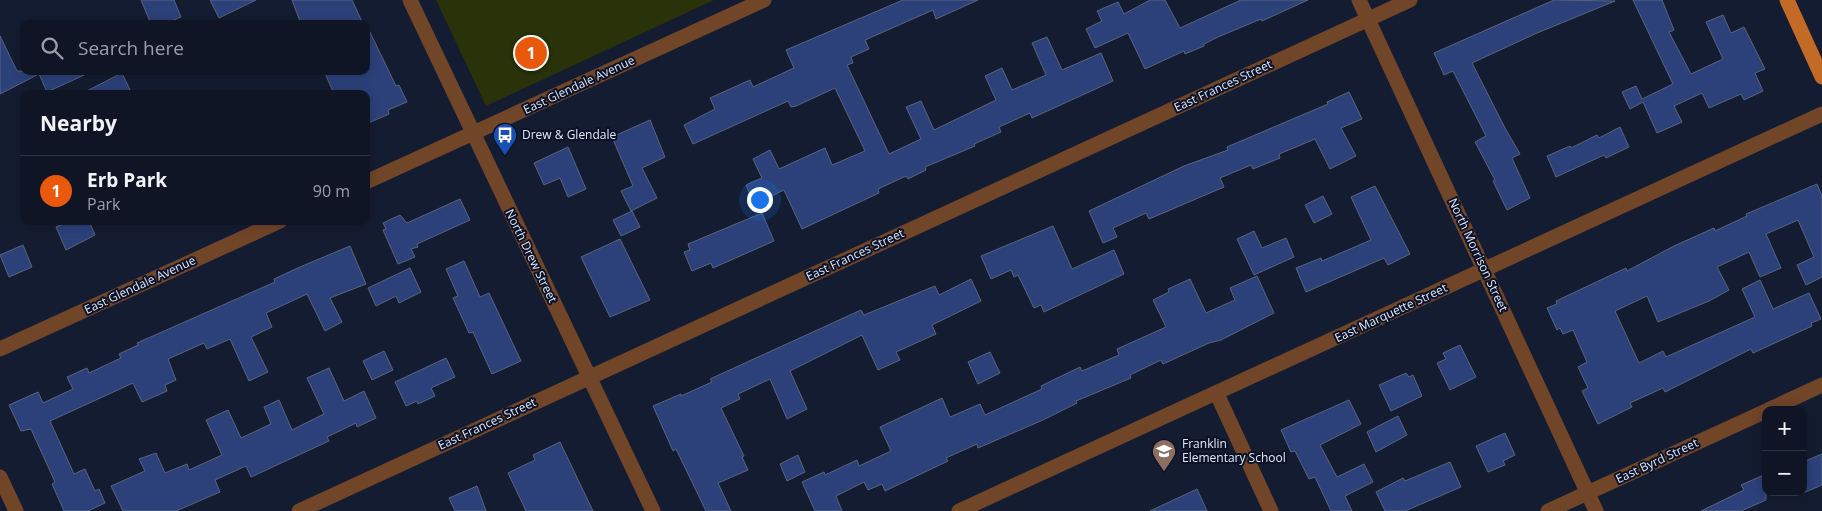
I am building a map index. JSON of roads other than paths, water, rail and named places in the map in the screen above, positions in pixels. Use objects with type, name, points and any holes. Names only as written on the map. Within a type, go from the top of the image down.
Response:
[{"type":"main road","points":[[1787,0],[1822,77]]},
{"type":"street","name":"North Drew Street","points":[[410,0],[653,511]]},
{"type":"street","name":"East Glendale Avenue","points":[[370,180],[764,0]]},
{"type":"street","name":"North Morrison Street","points":[[1359,0],[1596,511]]},
{"type":"street","name":"East Frances Street","points":[[299,511],[1410,0]]},
{"type":"street","name":"East Marquette Street","points":[[959,511],[1217,394],[1822,114]]},
{"type":"street","name":"East Glendale Avenue","points":[[0,349],[271,225]]},
{"type":"street","name":"East Byrd Street","points":[[1776,406],[1822,385]]},
{"type":"street","points":[[1217,394],[1271,511]]},
{"type":"street","name":"East Byrd Street","points":[[1548,511],[1762,412]]},
{"type":"street","points":[[0,477],[16,511]]},
{"type":"place","name":"Erb Park","points":[[531,53]]},
{"type":"place","name":"Drew & Glendale","points":[[505,156]]},
{"type":"place","name":"Franklin Elementary School","points":[[1164,472]]}]
